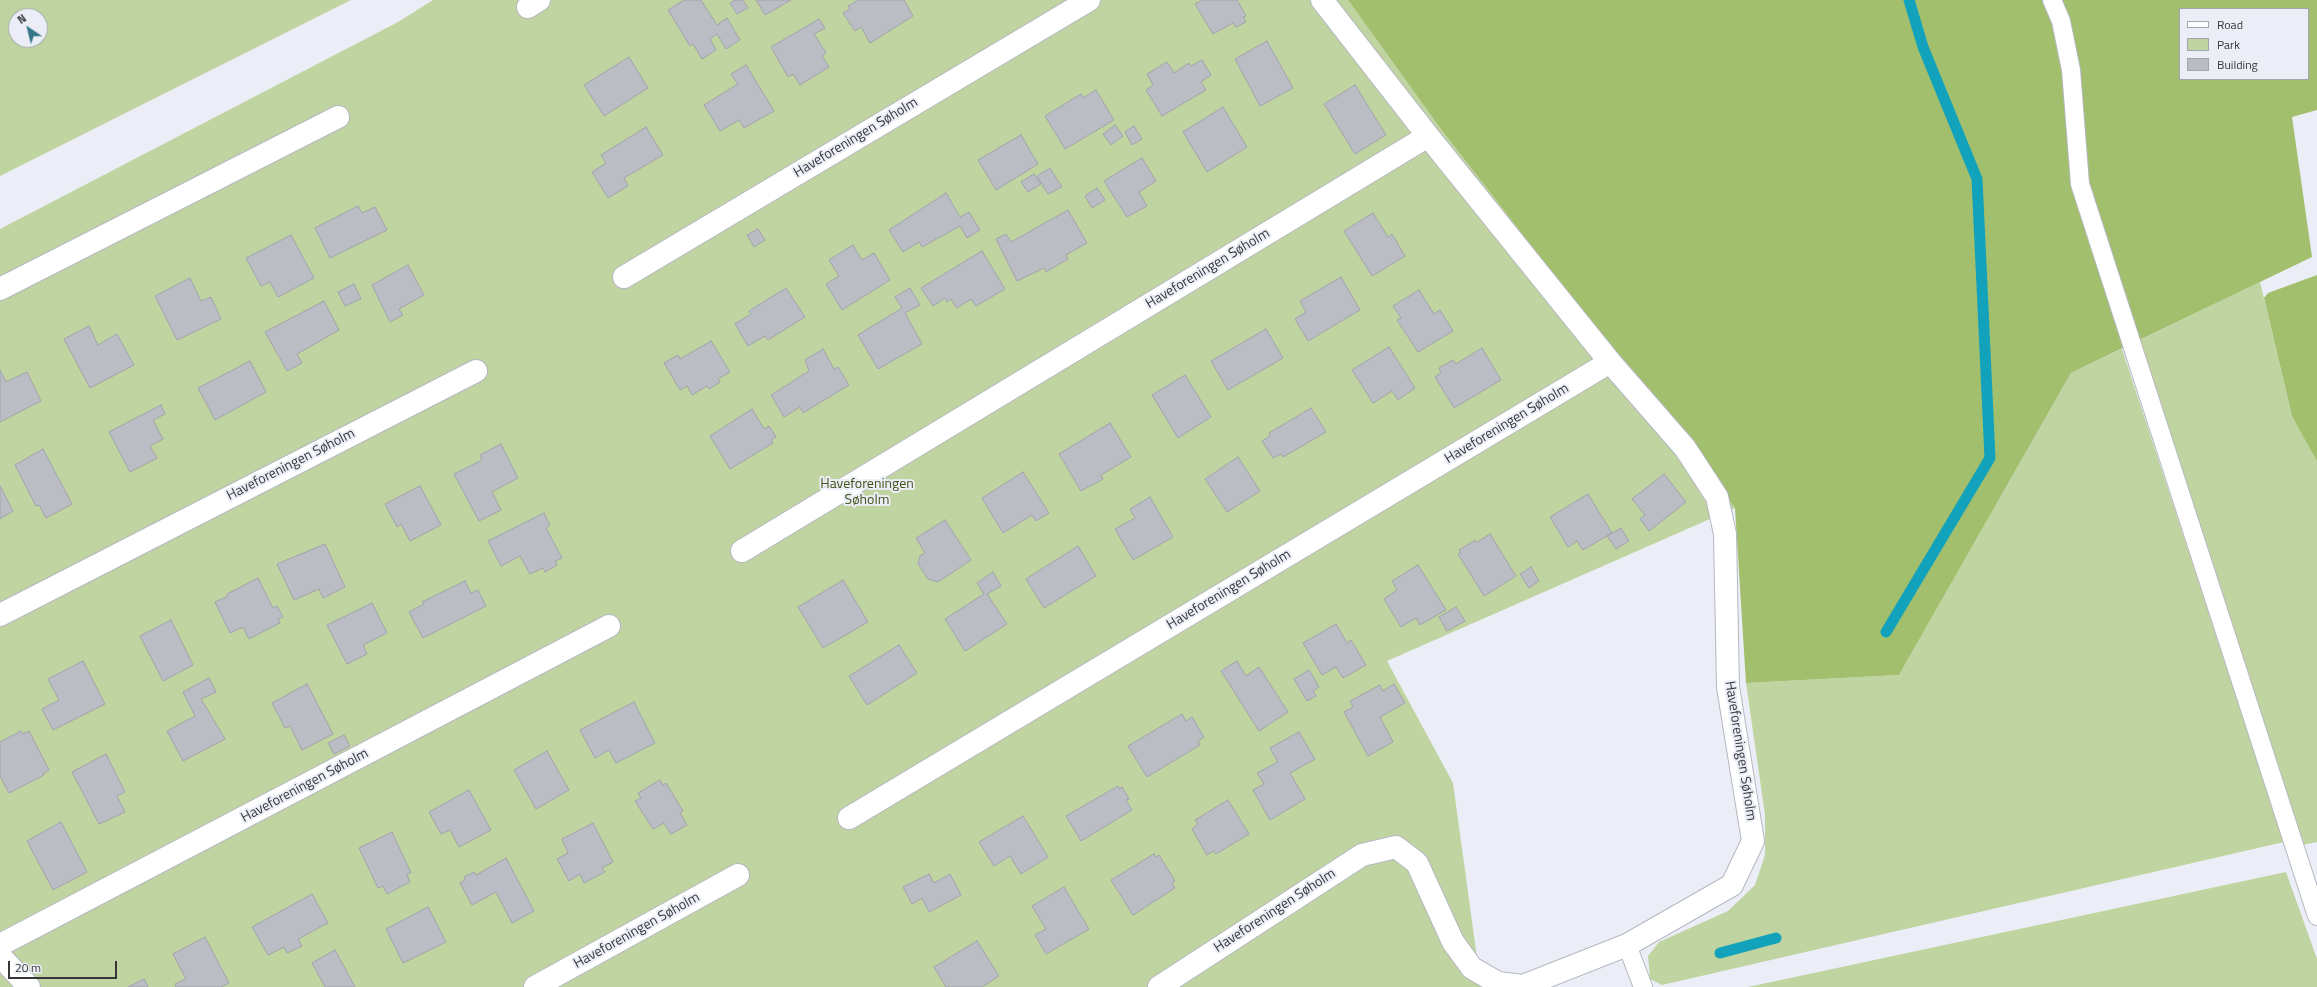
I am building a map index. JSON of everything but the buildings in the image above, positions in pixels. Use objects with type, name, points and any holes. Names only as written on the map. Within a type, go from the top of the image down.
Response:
[{"type":"street","name":"Haveforeningen Søholm","points":[[624,277],[1088,0]]},
{"type":"street","name":"Haveforeningen Søholm","points":[[1159,987],[1362,855],[1396,847],[1417,863],[1453,942],[1472,968],[1498,983],[1523,986],[1627,945],[1732,885],[1753,841],[1728,686],[1725,534],[1717,497],[1685,448],[1610,362],[1428,136],[1322,0]]},
{"type":"street","points":[[0,288],[338,117]]},
{"type":"street","name":"Haveforeningen Søholm","points":[[742,551],[1428,136]]},
{"type":"street","name":"Haveforeningen Søholm","points":[[849,818],[1610,362]]},
{"type":"street","name":"Haveforeningen Søholm","points":[[0,615],[476,371]]},
{"type":"street","name":"Haveforeningen Søholm","points":[[0,945],[609,626]]},
{"type":"street","name":"Haveforeningen Søholm","points":[[535,987],[738,875]]},
{"type":"street","points":[[0,956],[29,987]]},
{"type":"lane","points":[[2052,0],[2060,22],[2070,70],[2080,184],[2317,916]]},
{"type":"lane","points":[[1627,945],[1643,987]]},
{"type":"green space","points":[[0,0],[351,0],[0,176]]},
{"type":"green space","name":"Haveforeningen Søholm","points":[[433,0],[1348,0],[1440,128],[1735,508],[1387,661],[1453,783],[1481,987],[0,987],[0,229],[398,22]]},
{"type":"green space","points":[[1348,0],[2317,0],[2317,110],[2292,117],[2312,257],[2071,373],[1899,675],[1746,683],[1735,508],[1440,128]]},
{"type":"green space","points":[[2317,275],[2317,461],[2292,416],[2264,298],[2268,293]]},
{"type":"green space","points":[[2260,282],[2292,416],[2317,458],[2317,842],[2302,845],[2138,341]]},
{"type":"green space","points":[[2122,349],[2284,842],[1662,985],[1650,979],[1648,956],[1659,942],[1728,911],[1755,885],[1765,855],[1765,815],[1746,683],[1899,675],[2071,373]]},
{"type":"green space","points":[[2286,872],[2317,959],[2317,987],[1748,987]]},
{"type":"waterway","points":[[1886,632],[1990,458],[1977,179],[1923,47],[1909,0]]},
{"type":"waterway","points":[[1720,953],[1776,938]]}]
